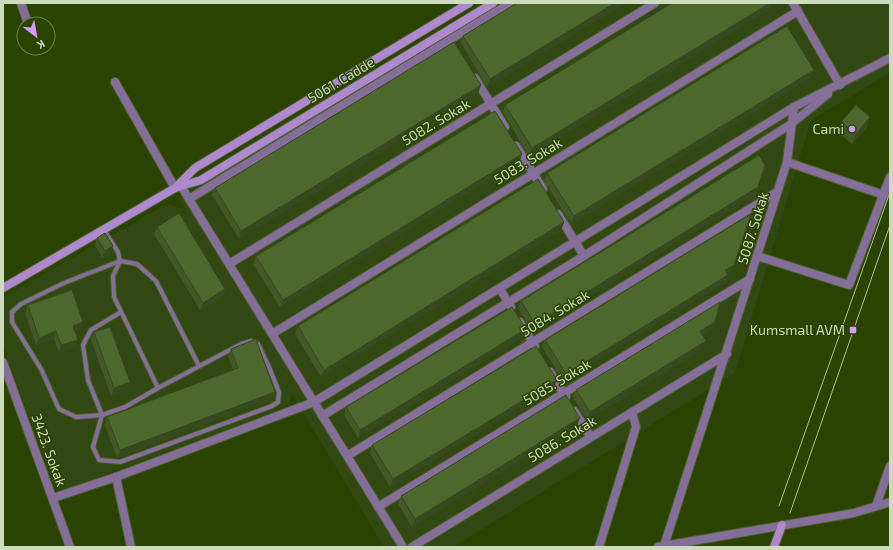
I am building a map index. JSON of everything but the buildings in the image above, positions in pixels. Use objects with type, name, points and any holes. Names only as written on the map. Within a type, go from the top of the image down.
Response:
[{"type":"street","points":[[21,3],[25,16]]},
{"type":"street","name":"5061. Cadde","points":[[178,187],[195,168],[468,3]]},
{"type":"street","name":"5061. Cadde","points":[[178,187],[201,180],[451,39],[493,3]]},
{"type":"street","points":[[190,199],[510,3]]},
{"type":"street","name":"5082. Sokak","points":[[229,264],[656,3]]},
{"type":"street","points":[[793,3],[840,85]]},
{"type":"street","name":"5083. Sokak","points":[[272,334],[798,11]]},
{"type":"street","points":[[53,498],[116,477],[314,402],[794,107],[840,85],[890,58]]},
{"type":"street","points":[[471,71],[584,256]]},
{"type":"street","points":[[116,82],[178,187],[190,199],[403,547]]},
{"type":"street","points":[[322,416],[584,256],[791,124],[840,85]]},
{"type":"street","name":"5087. Sokak","points":[[661,546],[727,354],[787,162],[794,107]]},
{"type":"street","points":[[787,162],[884,195]]},
{"type":"street","points":[[757,256],[849,285],[890,177]]},
{"type":"street","points":[[3,288],[178,187]]},
{"type":"street","name":"5084. Sokak","points":[[347,456],[777,192]]},
{"type":"street","name":"5085. Sokak","points":[[378,507],[750,279]]},
{"type":"street","points":[[500,289],[591,437]]},
{"type":"street","name":"5086. Sokak","points":[[412,547],[727,354]]},
{"type":"street","name":"3423. Sokak","points":[[3,362],[70,547]]},
{"type":"street","points":[[599,547],[636,427],[632,412]]},
{"type":"street","points":[[876,506],[890,466]]},
{"type":"street","points":[[116,477],[131,547]]},
{"type":"street","points":[[661,546],[854,513],[890,502]]},
{"type":"street","points":[[774,547],[782,525]]},
{"type":"lane","points":[[103,230],[118,252],[120,261],[113,276],[114,297],[158,388]]},
{"type":"lane","points":[[121,312],[91,330],[83,345],[88,380],[102,415],[93,447],[99,460],[120,462],[272,406],[278,402],[279,392],[258,344],[251,341],[241,344],[125,407],[102,415],[76,417],[59,408],[40,369],[12,322],[12,312],[21,304],[64,283],[120,261],[137,264],[156,281],[199,366]]},
{"type":"shaded area","points":[[496,3],[890,3],[890,73],[811,120],[735,373],[453,547],[384,547],[292,394],[288,406],[62,491],[55,488],[3,345],[3,297],[167,204],[186,210],[179,198]]},
{"type":"tram line","points":[[779,506],[890,192]]},
{"type":"tram line","points":[[790,513],[890,225]]},
{"type":"place","name":"Cami","points":[[852,129]]},
{"type":"place","name":"Kumsmall AVM","points":[[853,330]]}]
